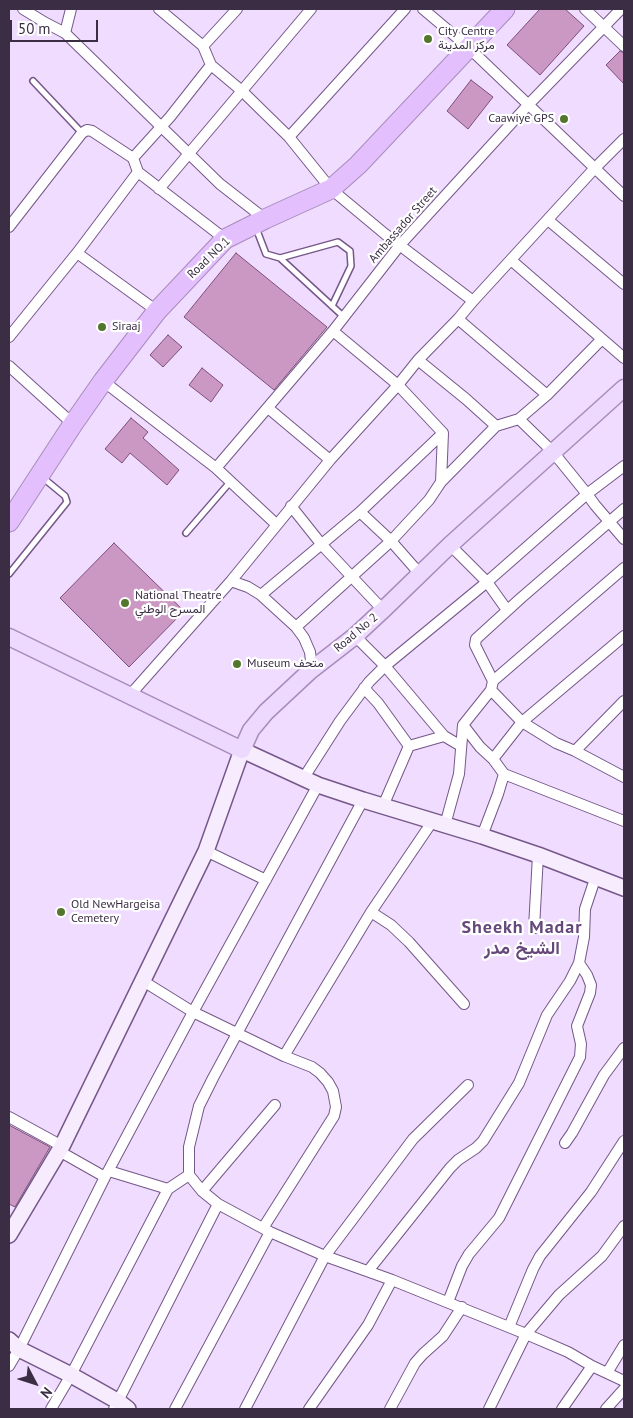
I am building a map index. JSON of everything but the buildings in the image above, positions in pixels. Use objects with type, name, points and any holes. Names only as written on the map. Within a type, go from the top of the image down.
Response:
[{"type":"highway","name":"Road NO.1","points":[[9,522],[72,424],[103,381],[157,311],[225,239],[332,189],[505,9]]},
{"type":"main road","name":"Road No 2","points":[[242,750],[251,730],[266,712],[310,671],[355,636],[450,545],[624,388]]},
{"type":"main road","points":[[9,637],[242,750]]},
{"type":"street","points":[[23,9],[65,33],[260,221]]},
{"type":"street","points":[[65,33],[71,9]]},
{"type":"street","points":[[159,9],[203,46],[211,64],[289,137],[332,189],[385,234],[472,301]]},
{"type":"street","points":[[203,46],[237,9]]},
{"type":"street","points":[[159,190],[311,9]]},
{"type":"street","points":[[289,137],[405,9]]},
{"type":"street","points":[[423,9],[468,47],[624,196]]},
{"type":"street","points":[[585,9],[624,46]]},
{"type":"street","name":"Ambassador Street","points":[[216,468],[333,331],[400,245],[528,105],[621,9]]},
{"type":"street","points":[[133,158],[170,117],[211,64]]},
{"type":"street","points":[[9,227],[82,133],[87,130],[92,131],[133,158],[138,172],[225,239]]},
{"type":"street","points":[[130,695],[231,581],[291,506],[418,360],[624,139]]},
{"type":"street","points":[[9,338],[77,253],[138,172]]},
{"type":"street","points":[[548,220],[624,284]]},
{"type":"street","points":[[77,253],[157,311]]},
{"type":"street","points":[[511,260],[624,358]]},
{"type":"street","points":[[458,319],[547,395]]},
{"type":"street","points":[[333,331],[398,385],[443,434],[441,482]]},
{"type":"street","points":[[296,627],[391,541],[429,500],[441,482],[496,426],[519,419],[547,395],[602,339]]},
{"type":"street","points":[[418,360],[496,426]]},
{"type":"street","points":[[9,366],[72,424]]},
{"type":"street","points":[[103,381],[216,468],[276,524]]},
{"type":"street","points":[[268,408],[330,460]]},
{"type":"street","points":[[519,419],[553,452],[594,505],[624,539]]},
{"type":"street","points":[[261,595],[360,512],[443,434]]},
{"type":"street","points":[[303,779],[340,721],[364,688],[385,666],[487,582],[587,494],[624,466]]},
{"type":"street","points":[[291,506],[322,545],[383,610]]},
{"type":"street","points":[[624,509],[507,610],[475,642],[492,685],[522,722],[556,743],[624,776]]},
{"type":"street","points":[[360,512],[391,541],[420,574]]},
{"type":"street","points":[[450,545],[487,582],[507,610]]},
{"type":"street","points":[[284,1056],[371,912],[438,824],[458,774],[463,725],[492,685],[624,568]]},
{"type":"street","points":[[231,581],[261,595],[296,627],[304,638],[310,652],[310,671]]},
{"type":"street","points":[[355,636],[385,666],[444,736],[461,746]]},
{"type":"street","points":[[493,759],[522,722],[624,636]]},
{"type":"street","points":[[364,688],[378,703],[409,746]]},
{"type":"street","points":[[575,751],[624,701]]},
{"type":"street","points":[[463,725],[504,774],[624,821]]},
{"type":"street","points":[[409,746],[444,736]]},
{"type":"street","points":[[383,806],[409,746]]},
{"type":"street","points":[[9,1235],[61,1148],[206,851],[242,750],[318,785],[438,824],[482,836],[596,876],[624,888]]},
{"type":"street","points":[[482,836],[504,774]]},
{"type":"street","points":[[9,1366],[14,1344],[318,785]]},
{"type":"street","points":[[363,800],[199,1106],[189,1147],[189,1175],[202,1191],[218,1204],[267,1230],[325,1256],[509,1326],[568,1352],[607,1374],[624,1381]]},
{"type":"street","points":[[206,851],[266,880]]},
{"type":"street","points":[[534,928],[538,855]]},
{"type":"street","points":[[368,1271],[439,1180],[458,1160],[476,1148],[490,1131],[519,1083],[548,1015],[579,963],[584,937],[585,909],[596,876]]},
{"type":"street","points":[[371,912],[391,925],[409,942],[464,1004]]},
{"type":"street","points":[[448,1302],[462,1266],[469,1254],[499,1218],[580,1057],[581,1044],[577,1026],[591,985],[579,963]]},
{"type":"street","points":[[143,981],[193,1012],[320,1073],[333,1091],[336,1107],[334,1116],[267,1230],[175,1409]]},
{"type":"street","points":[[565,1143],[604,1075],[624,1048]]},
{"type":"street","points":[[245,1409],[325,1256],[413,1139],[468,1085]]},
{"type":"street","points":[[202,1191],[275,1105]]},
{"type":"street","points":[[9,1117],[107,1174],[168,1189]]},
{"type":"street","points":[[509,1326],[540,1256],[591,1192],[624,1141]]},
{"type":"street","points":[[51,1409],[71,1375],[168,1189],[189,1175]]},
{"type":"street","points":[[14,1344],[71,1375],[120,1407],[218,1204]]},
{"type":"street","points":[[489,1409],[526,1334],[559,1295],[602,1256],[624,1226]]},
{"type":"street","points":[[309,1409],[368,1325],[392,1280]]},
{"type":"street","points":[[390,1409],[415,1363],[443,1336],[462,1307]]},
{"type":"street","points":[[607,1374],[624,1345]]},
{"type":"street","points":[[562,1409],[592,1366]]},
{"type":"street","points":[[606,1409],[624,1389]]},
{"type":"lane","points":[[32,81],[82,133]]},
{"type":"lane","points":[[260,221],[266,254],[280,258],[344,317]]},
{"type":"lane","points":[[280,258],[338,242],[350,251],[351,266],[332,306]]},
{"type":"lane","points":[[9,574],[67,502],[65,496],[40,475]]},
{"type":"lane","points":[[186,533],[231,481]]},
{"type":"place","name":"City Centre مركز المدينة","points":[[428,39]]},
{"type":"place","name":"Caawiye GPS","points":[[564,119]]},
{"type":"place","name":"Siraaj","points":[[102,327]]},
{"type":"place","name":"National Theatre المسرح الوطني","points":[[125,603]]},
{"type":"place","name":"Museum متحف","points":[[237,664]]},
{"type":"place","name":"Old NewHargeisa Cemetery","points":[[61,912]]},
{"type":"district","name":"Sheekh Madar الشيخ مدر","points":[[522,938]]}]
